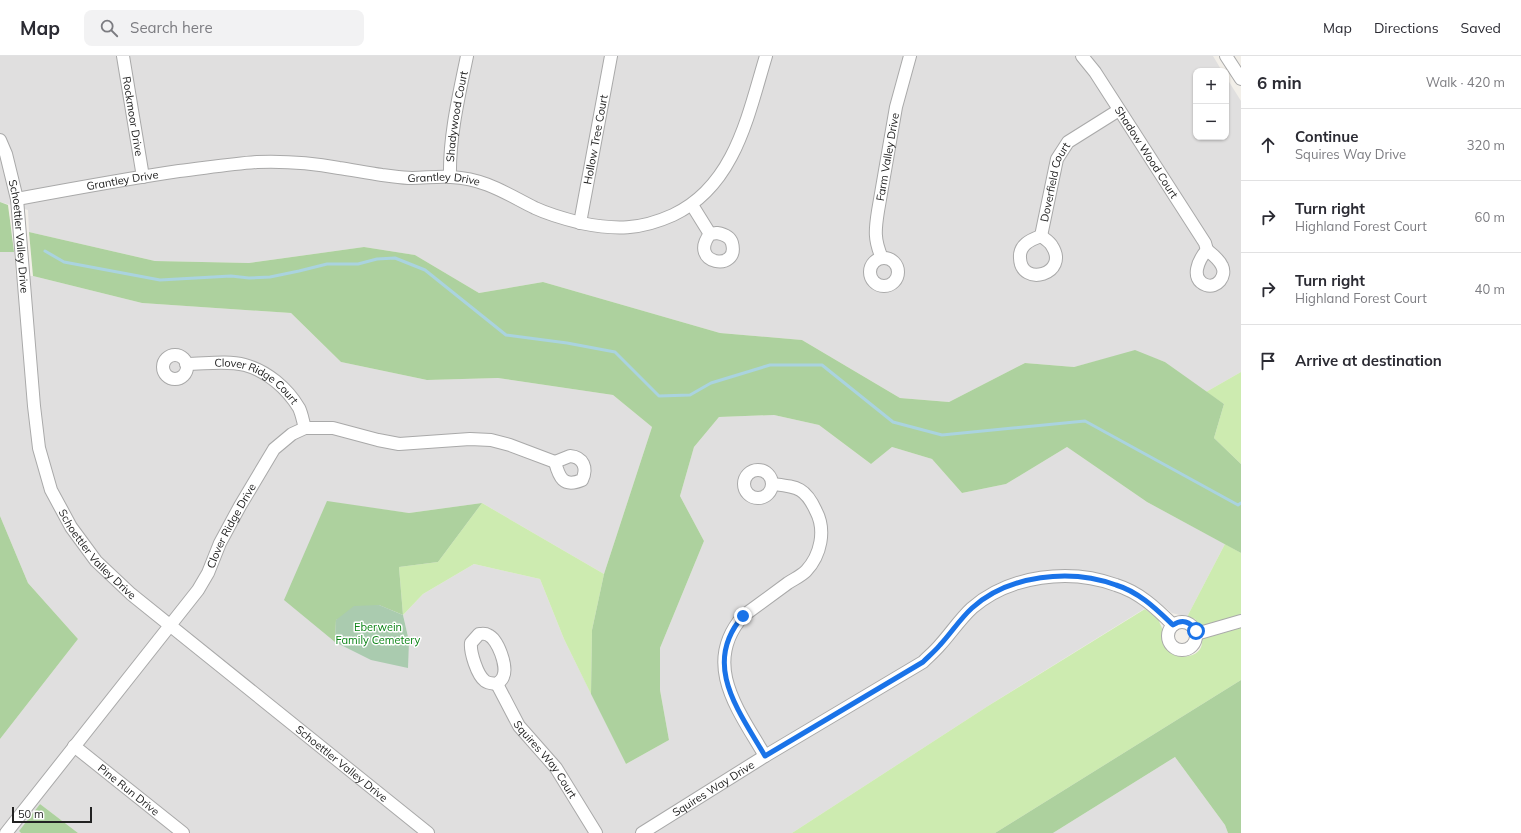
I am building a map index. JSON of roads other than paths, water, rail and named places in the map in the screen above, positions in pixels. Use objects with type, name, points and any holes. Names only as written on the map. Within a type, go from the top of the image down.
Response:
[{"type":"street","name":"Rockmoor Drive","points":[[123,56],[144,176]]},
{"type":"street","name":"Shadywood Court","points":[[450,177],[454,126],[467,56]]},
{"type":"street","name":"Hollow Tree Court","points":[[580,223],[611,56]]},
{"type":"street","name":"Grantley Drive","points":[[17,199],[144,176],[257,162],[285,162],[304,163],[378,175],[411,178],[450,177],[485,183],[506,192],[537,209],[561,219],[603,228],[642,226],[692,206],[727,166],[738,145],[766,56]]},
{"type":"street","name":"Farm Valley Drive","points":[[882,258],[876,245],[877,216],[896,107],[910,56]]},
{"type":"street","name":"Shadow Wood Court","points":[[1082,56],[1095,72],[1205,243],[1207,250]]},
{"type":"street","points":[[1226,56],[1241,80]]},
{"type":"street","name":"Doverfield Court","points":[[1041,236],[1052,178],[1057,159],[1060,154],[1068,142],[1119,110]]},
{"type":"street","name":"Schoettler Valley Drive","points":[[0,140],[6,154],[17,199],[39,448],[51,490],[71,527],[96,561],[131,594],[428,833]]},
{"type":"street","points":[[692,206],[710,234]]},
{"type":"street","name":"Clover Ridge Court","points":[[186,364],[227,363],[244,365],[258,370],[289,393],[299,409],[305,428]]},
{"type":"street","name":"Clover Ridge Drive","points":[[6,833],[198,590],[208,573],[220,543],[274,449],[292,434],[305,428],[334,428],[399,444],[470,439],[491,440],[510,445],[555,462]]},
{"type":"street","points":[[765,756],[732,698],[724,669],[726,647],[736,625],[743,616],[806,571],[819,549],[821,538],[818,513],[804,492],[793,486],[772,484]]},
{"type":"street","name":"Squires Way Drive","points":[[642,833],[765,756],[923,662],[940,646],[973,608],[993,594],[1013,585],[1050,577],[1068,576],[1096,580],[1116,585],[1134,593],[1151,604],[1173,625]]},
{"type":"street","points":[[1181,621],[1186,622],[1193,627],[1196,634],[1196,640],[1190,648],[1186,650],[1176,649],[1169,642],[1168,633],[1173,625],[1181,621]]},
{"type":"street","points":[[1196,634],[1241,621]]},
{"type":"street","name":"Squires Way Court","points":[[497,684],[519,726],[556,768],[596,833]]},
{"type":"street","name":"Pine Run Drive","points":[[74,746],[183,833]]},
{"type":"waterway","points":[[45,251],[64,262],[160,280],[231,276],[249,278],[270,277],[327,264],[358,264],[377,259],[395,258],[425,270],[506,335],[567,343],[615,352],[659,396],[690,395],[711,383],[770,365],[822,365],[893,422],[942,435],[1085,421],[1238,505],[1241,503]]},
{"type":"park label","name":"Eberwein Family Cemetery","points":[[378,633]]}]
